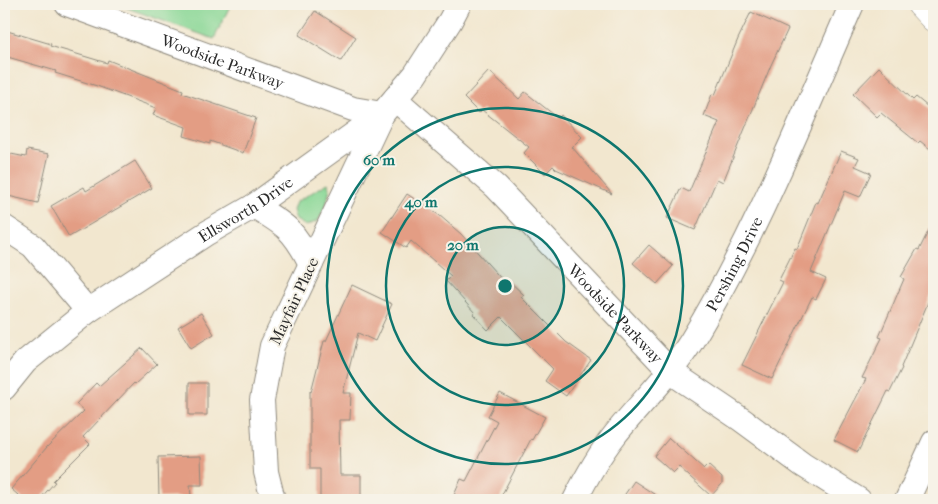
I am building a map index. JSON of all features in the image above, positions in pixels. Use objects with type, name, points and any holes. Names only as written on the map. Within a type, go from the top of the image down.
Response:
[{"type":"street","name":"Woodside Parkway","points":[[67,4],[353,109],[388,106],[496,187],[670,372],[742,420],[803,465],[859,500]]},
{"type":"street","name":"Ellsworth Drive","points":[[4,388],[25,362],[88,311],[208,233],[254,206],[388,106],[415,75],[459,4]]},
{"type":"street","name":"Pershing Drive","points":[[575,500],[613,436],[670,372],[690,344],[721,291],[774,183],[852,4]]},
{"type":"street","points":[[921,4],[934,18]]},
{"type":"street","name":"Mayfair Place","points":[[273,500],[266,472],[262,400],[272,346],[388,106]]},
{"type":"street","points":[[254,206],[281,222],[295,235],[311,264]]},
{"type":"street","points":[[4,227],[33,246],[88,311]]},
{"type":"street","points":[[907,500],[934,442]]},
{"type":"green space","points":[[116,4],[230,4],[230,6],[214,39]]},
{"type":"green space","points":[[328,183],[330,188],[326,206],[318,221],[306,226],[296,220],[293,210],[296,202]]},
{"type":"building","points":[[315,11],[356,37],[341,61],[299,35]]},
{"type":"building","points":[[751,12],[788,29],[771,65],[723,182],[717,179],[695,230],[667,218],[681,188],[689,192],[719,122],[704,116],[712,94],[715,95]]},
{"type":"building","points":[[4,30],[107,63],[108,60],[183,90],[182,93],[256,118],[243,153],[210,141],[210,144],[184,136],[186,127],[153,115],[156,108],[55,73],[56,71],[4,56]]},
{"type":"building","points":[[879,67],[913,100],[916,97],[934,112],[934,152],[920,141],[918,143],[881,113],[877,117],[853,94]]},
{"type":"building","points":[[489,71],[519,99],[525,92],[558,118],[561,115],[582,137],[572,147],[612,194],[553,166],[545,174],[524,153],[529,147],[482,110],[479,113],[464,98]]},
{"type":"building","points":[[27,150],[49,154],[38,203],[4,195],[6,153],[26,157]]},
{"type":"building","points":[[841,151],[859,158],[855,166],[871,173],[860,197],[845,191],[811,272],[826,279],[816,299],[812,297],[772,379],[742,365],[783,282],[779,280],[795,248],[797,249],[816,202],[818,203]]},
{"type":"building","points":[[135,161],[152,188],[69,237],[51,206],[84,187],[86,191]]},
{"type":"building","points":[[407,194],[439,215],[461,234],[505,283],[508,280],[524,295],[521,297],[566,342],[591,360],[566,396],[545,381],[553,369],[501,317],[488,330],[446,281],[451,276],[411,241],[406,248],[382,232]]},
{"type":"building","points":[[934,220],[934,288],[902,368],[890,392],[888,391],[858,452],[834,440],[866,379],[862,378],[882,338],[879,337],[904,279],[901,277],[917,249],[919,250]]},
{"type":"building","points":[[649,245],[673,266],[657,284],[633,263]]},
{"type":"building","points":[[352,285],[392,304],[375,341],[358,333],[343,393],[351,393],[350,420],[339,420],[340,475],[361,475],[361,500],[320,500],[320,469],[310,469],[310,391],[324,341],[326,341]]},
{"type":"building","points":[[201,313],[214,334],[191,348],[178,327]]},
{"type":"building","points":[[142,348],[157,364],[134,383],[83,437],[90,444],[53,481],[55,482],[39,500],[24,500],[11,489],[47,447],[84,411],[76,404],[96,383],[99,386]]},
{"type":"building","points":[[189,383],[207,383],[207,415],[189,415]]},
{"type":"building","points":[[500,393],[545,417],[531,439],[499,500],[452,500],[461,479],[466,481],[497,421],[488,416]]},
{"type":"building","points":[[669,438],[704,469],[708,465],[722,478],[722,484],[711,496],[679,467],[673,473],[654,456]]},
{"type":"building","points":[[201,456],[202,485],[190,485],[191,497],[159,498],[158,457]]},
{"type":"building","points":[[634,481],[663,500],[621,500]]}]
